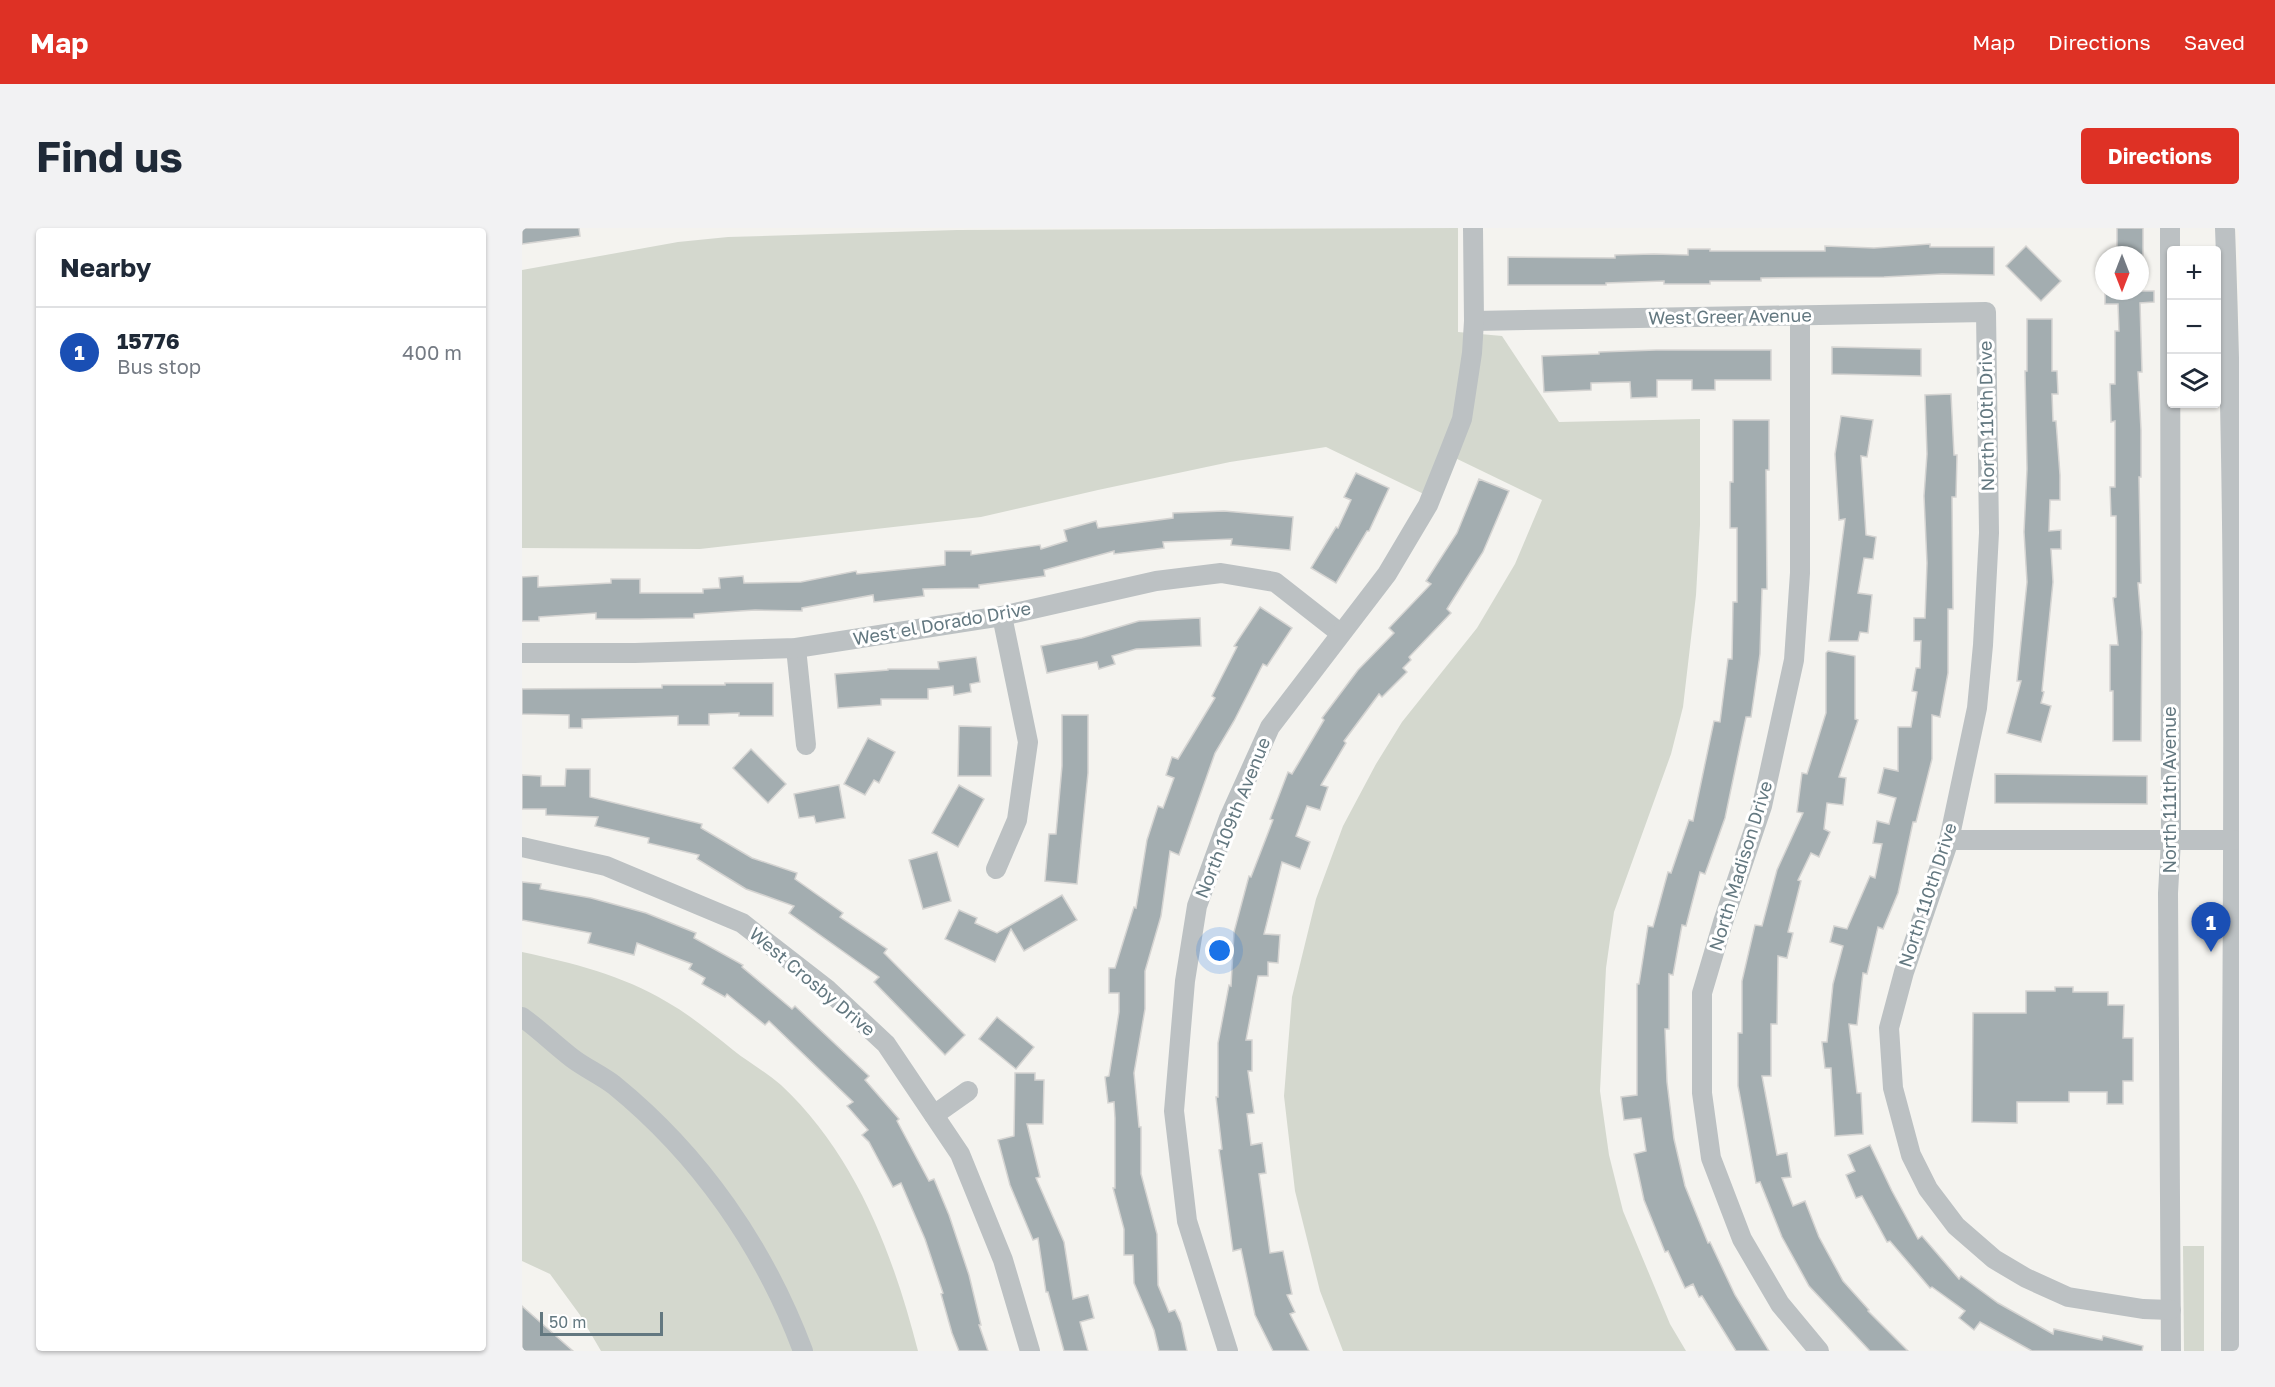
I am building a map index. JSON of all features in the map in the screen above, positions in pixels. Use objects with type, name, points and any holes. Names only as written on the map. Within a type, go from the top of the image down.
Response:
[{"type":"street","name":"North 109th Avenue","points":[[1228,1351],[1187,1221],[1174,1111],[1185,981],[1197,906],[1229,818],[1270,727],[1387,574],[1428,506],[1462,419],[1472,353],[1474,321],[1473,228]]},
{"type":"street","name":"North 111th Avenue","points":[[2170,228],[2171,1351]]},
{"type":"street","points":[[2225,228],[2234,329],[2236,451],[2237,757],[2234,840],[2237,866],[2236,1183],[2235,1313],[2231,1351]]},
{"type":"street","name":"West Greer Avenue","points":[[1474,321],[1986,312]]},
{"type":"street","name":"North 110th Drive","points":[[1986,312],[1989,533],[1977,708],[1949,840],[1904,972],[1889,1028],[1893,1088],[1911,1155],[1928,1189],[1956,1226],[1994,1259],[2026,1278],[2068,1297],[2143,1309],[2171,1310]]},
{"type":"street","name":"North Madison Drive","points":[[1800,316],[1800,573],[1794,660],[1762,806],[1702,993],[1702,1093],[1711,1158],[1742,1239],[1780,1304],[1819,1351]]},
{"type":"street","name":"West el Dorado Drive","points":[[522,653],[635,653],[796,648],[1002,616],[1156,581],[1221,573],[1275,582],[1340,633]]},
{"type":"street","points":[[996,869],[1017,820],[1028,742],[1002,616]]},
{"type":"street","points":[[796,648],[806,745]]},
{"type":"street","points":[[1949,840],[2234,840]]},
{"type":"street","name":"West Crosby Drive","points":[[522,848],[606,866],[742,923],[828,990],[886,1044],[960,1154],[1003,1260],[1030,1351]]},
{"type":"street","points":[[522,1017],[570,1057],[612,1084],[658,1125],[688,1158],[736,1217],[779,1294],[802,1351]]},
{"type":"street","points":[[934,1115],[968,1091]]},
{"type":"shaded area","points":[[1458,228],[1458,332],[1502,336],[1559,422],[1700,419],[1700,525],[1696,595],[1683,707],[1671,754],[1614,912],[1606,968],[1600,1091],[1609,1155],[1623,1211],[1670,1324],[1686,1351],[1343,1351],[1320,1291],[1295,1191],[1284,1096],[1292,997],[1316,899],[1343,826],[1376,764],[1402,722],[1477,628],[1515,564],[1542,500],[1449,455],[1430,497],[1326,447],[1230,462],[981,517],[700,549],[522,548],[522,270],[678,242],[728,237],[957,230]]},
{"type":"shaded area","points":[[522,952],[597,971],[633,984],[676,1007],[781,1085],[831,1142],[851,1174],[897,1278],[918,1351],[601,1351],[580,1315],[550,1274],[522,1261]]},
{"type":"shaded area","points":[[2183,1246],[2204,1246],[2204,1351],[2184,1351]]},
{"type":"building","points":[[522,228],[579,228],[580,236],[522,244]]},
{"type":"building","points":[[2117,228],[2143,228],[2143,246],[2117,246]]},
{"type":"building","points":[[1930,244],[1930,247],[1994,247],[1994,275],[1761,278],[1761,281],[1710,281],[1710,284],[1664,284],[1664,281],[1606,283],[1606,285],[1508,285],[1508,257],[1615,258],[1615,255],[1688,255],[1688,249],[1825,251],[1825,246],[1874,248]]},
{"type":"building","points":[[2026,246],[2061,281],[2041,301],[2006,266]]},
{"type":"building","points":[[2149,291],[2154,291],[2154,302],[2140,303],[2142,372],[2138,372],[2141,430],[2141,477],[2139,477],[2141,583],[2138,583],[2142,632],[2141,741],[2113,741],[2110,645],[2118,645],[2113,598],[2116,597],[2116,516],[2111,516],[2110,487],[2115,487],[2115,421],[2111,422],[2110,384],[2115,384],[2115,331],[2119,331],[2118,304],[2105,304],[2105,300],[2149,300]]},
{"type":"building","points":[[2027,319],[2052,319],[2052,371],[2057,371],[2058,394],[2052,394],[2053,421],[2056,421],[2060,500],[2050,500],[2049,531],[2061,530],[2061,549],[2051,549],[2053,582],[2042,691],[2044,692],[2041,703],[2051,706],[2041,742],[2007,733],[2021,681],[2017,681],[2027,582],[2024,532],[2027,469],[2025,371],[2027,371]]},
{"type":"building","points":[[1832,347],[1921,349],[1921,376],[1832,374]]},
{"type":"building","points":[[1656,350],[1771,350],[1771,380],[1715,380],[1715,390],[1692,390],[1692,380],[1657,380],[1657,397],[1631,398],[1630,382],[1591,383],[1591,390],[1544,392],[1542,356]]},
{"type":"building","points":[[1951,394],[1954,455],[1957,455],[1956,497],[1952,497],[1953,609],[1948,609],[1948,673],[1940,717],[1932,715],[1932,759],[1916,822],[1913,822],[1898,893],[1883,929],[1878,927],[1867,974],[1863,973],[1857,1025],[1849,1024],[1857,1093],[1861,1093],[1863,1134],[1835,1136],[1831,1068],[1825,1068],[1822,1042],[1827,1042],[1833,984],[1843,946],[1830,942],[1834,926],[1847,929],[1870,876],[1875,878],[1882,844],[1873,843],[1877,821],[1889,824],[1896,798],[1878,793],[1884,768],[1898,771],[1898,727],[1911,727],[1917,692],[1912,691],[1916,668],[1920,668],[1921,641],[1914,641],[1914,618],[1925,618],[1927,563],[1924,496],[1927,454],[1925,395]]},
{"type":"building","points":[[1841,416],[1873,420],[1867,457],[1861,456],[1866,535],[1876,537],[1873,559],[1864,558],[1858,593],[1872,595],[1868,633],[1860,632],[1858,641],[1829,641],[1845,519],[1839,520],[1835,454]]},
{"type":"building","points":[[1733,420],[1769,420],[1769,470],[1766,470],[1767,589],[1762,589],[1760,654],[1751,717],[1746,717],[1725,818],[1705,874],[1700,872],[1686,926],[1682,925],[1673,975],[1669,974],[1669,1029],[1665,1029],[1667,1082],[1674,1139],[1685,1186],[1708,1243],[1710,1242],[1735,1295],[1769,1351],[1736,1351],[1702,1296],[1699,1297],[1693,1284],[1685,1288],[1668,1251],[1665,1252],[1644,1200],[1634,1154],[1646,1151],[1641,1118],[1624,1120],[1621,1097],[1637,1095],[1637,984],[1639,984],[1648,926],[1653,927],[1668,872],[1671,873],[1689,820],[1693,821],[1714,721],[1720,722],[1728,659],[1732,659],[1733,602],[1737,602],[1737,528],[1730,528]]},
{"type":"building","points":[[1356,473],[1389,488],[1369,531],[1336,583],[1311,568],[1336,527],[1338,528],[1351,500],[1344,497]]},
{"type":"building","points":[[1479,479],[1509,491],[1483,552],[1447,609],[1451,613],[1409,657],[1411,660],[1403,668],[1407,672],[1382,697],[1379,694],[1344,741],[1346,743],[1321,785],[1328,787],[1320,810],[1307,806],[1296,836],[1310,842],[1300,869],[1282,862],[1264,934],[1280,935],[1278,963],[1268,962],[1268,976],[1258,976],[1246,1040],[1252,1040],[1252,1071],[1248,1071],[1254,1113],[1247,1114],[1251,1145],[1262,1143],[1266,1173],[1259,1174],[1270,1253],[1283,1251],[1292,1294],[1287,1295],[1295,1312],[1290,1314],[1309,1351],[1273,1351],[1255,1315],[1241,1249],[1233,1251],[1219,1150],[1222,1149],[1216,1097],[1218,1097],[1218,1043],[1229,985],[1231,986],[1234,932],[1249,876],[1251,877],[1273,820],[1270,819],[1288,772],[1292,774],[1324,720],[1322,718],[1358,670],[1394,633],[1389,628],[1431,584],[1426,581],[1457,533]]},
{"type":"building","points":[[1224,511],[1293,517],[1290,550],[1231,545],[1232,539],[1163,542],[1164,548],[1114,554],[1114,551],[1044,570],[1045,576],[979,585],[979,588],[923,589],[924,596],[874,602],[873,595],[802,608],[802,611],[755,610],[694,614],[694,618],[596,619],[596,613],[539,617],[539,621],[522,621],[522,577],[538,576],[538,587],[611,583],[611,579],[640,579],[640,593],[703,593],[703,589],[720,588],[719,578],[743,576],[744,583],[801,582],[856,571],[857,574],[945,565],[945,551],[971,551],[971,555],[1040,545],[1041,549],[1067,541],[1064,530],[1096,521],[1098,528],[1173,518],[1173,513]]},
{"type":"building","points":[[1260,607],[1292,628],[1267,666],[1263,664],[1215,753],[1179,855],[1170,851],[1161,916],[1145,971],[1145,1009],[1134,1073],[1139,1127],[1141,1127],[1141,1174],[1157,1234],[1158,1285],[1169,1312],[1175,1310],[1181,1323],[1187,1351],[1159,1351],[1154,1330],[1134,1283],[1133,1255],[1124,1255],[1124,1229],[1113,1188],[1115,1188],[1114,1102],[1108,1103],[1105,1077],[1109,1076],[1119,1012],[1119,993],[1109,993],[1109,968],[1115,968],[1134,907],[1136,908],[1147,840],[1158,806],[1163,808],[1174,778],[1166,775],[1172,757],[1178,759],[1215,698],[1212,696],[1237,647],[1234,646]]},
{"type":"building","points":[[1200,618],[1201,646],[1136,649],[1112,656],[1115,664],[1099,669],[1097,662],[1047,673],[1041,646],[1082,638],[1139,621]]},
{"type":"building","points":[[1828,651],[1855,656],[1855,719],[1858,720],[1839,777],[1846,778],[1843,805],[1827,803],[1824,829],[1830,832],[1819,857],[1811,853],[1798,880],[1801,881],[1788,932],[1793,933],[1787,958],[1778,956],[1777,1024],[1771,1024],[1771,1076],[1762,1076],[1777,1155],[1787,1153],[1791,1177],[1782,1178],[1793,1206],[1805,1201],[1819,1237],[1843,1281],[1868,1311],[1908,1351],[1870,1351],[1809,1286],[1782,1237],[1760,1182],[1756,1183],[1738,1086],[1738,1033],[1742,1033],[1742,981],[1755,925],[1762,926],[1777,870],[1803,813],[1797,812],[1802,773],[1807,774],[1826,713],[1826,653]]},
{"type":"building","points":[[976,657],[980,682],[970,684],[971,692],[954,695],[953,686],[928,689],[928,699],[881,699],[881,705],[838,708],[835,674],[888,669],[939,669],[938,662]]},
{"type":"building","points":[[725,683],[773,683],[773,716],[739,716],[739,713],[709,714],[709,725],[678,725],[678,716],[582,719],[582,728],[569,728],[569,715],[522,714],[522,689],[662,688],[662,685],[725,685]]},
{"type":"building","points":[[1062,715],[1088,715],[1088,773],[1077,884],[1045,881],[1049,834],[1056,834],[1062,766]]},
{"type":"building","points":[[959,726],[991,727],[991,776],[958,776]]},
{"type":"building","points":[[868,738],[895,752],[879,783],[874,780],[865,795],[844,784]]},
{"type":"building","points":[[751,749],[786,784],[768,803],[733,768]]},
{"type":"building","points":[[566,769],[590,769],[590,797],[702,824],[701,828],[752,858],[797,873],[795,879],[843,913],[840,917],[887,949],[884,953],[965,1035],[945,1055],[874,982],[879,977],[789,913],[794,906],[746,889],[697,859],[699,855],[648,843],[649,838],[595,826],[598,817],[546,815],[546,809],[522,809],[522,775],[541,776],[541,786],[565,786]]},
{"type":"building","points":[[1995,774],[2147,776],[2147,804],[1995,803]]},
{"type":"building","points":[[839,785],[845,818],[816,823],[814,816],[799,818],[794,794]]},
{"type":"building","points":[[959,785],[984,799],[958,847],[932,833]]},
{"type":"building","points":[[937,852],[951,901],[923,909],[909,860]]},
{"type":"building","points":[[522,882],[541,884],[540,889],[591,898],[646,913],[696,933],[694,938],[743,965],[742,967],[792,1009],[795,1006],[869,1076],[865,1080],[899,1119],[897,1121],[929,1181],[934,1179],[969,1275],[981,1325],[979,1325],[988,1351],[959,1351],[925,1239],[901,1183],[893,1187],[869,1142],[862,1135],[868,1130],[847,1106],[853,1102],[769,1021],[765,1025],[727,994],[725,997],[702,984],[705,978],[689,969],[692,964],[637,943],[634,955],[588,943],[591,933],[522,920]]},
{"type":"building","points":[[1062,895],[1077,920],[1024,951],[1011,929],[995,962],[945,939],[959,910],[977,918],[975,923],[997,933]]},
{"type":"building","points":[[2055,987],[2073,987],[2073,992],[2108,992],[2108,1005],[2124,1005],[2123,1038],[2133,1038],[2133,1081],[2123,1081],[2123,1104],[2107,1104],[2107,1092],[2069,1092],[2069,1102],[2017,1102],[2017,1123],[1972,1122],[1973,1013],[2026,1013],[2026,991],[2055,991]]},
{"type":"building","points":[[997,1017],[1034,1047],[1016,1069],[979,1039]]},
{"type":"building","points":[[1015,1073],[1035,1073],[1035,1080],[1044,1080],[1043,1124],[1027,1124],[1040,1177],[1036,1178],[1064,1242],[1073,1299],[1088,1295],[1094,1318],[1080,1322],[1088,1351],[1064,1351],[1048,1292],[1046,1292],[1038,1238],[1033,1240],[1010,1185],[998,1140],[1014,1136]]},
{"type":"building","points":[[1870,1145],[1918,1239],[1922,1236],[1959,1279],[1961,1276],[1998,1303],[2053,1334],[2054,1329],[2102,1340],[2103,1336],[2143,1346],[2142,1351],[2032,1351],[1980,1322],[1974,1330],[1959,1318],[1965,1311],[1932,1287],[1930,1288],[1890,1241],[1887,1242],[1862,1196],[1856,1198],[1846,1175],[1855,1171],[1848,1155]]},
{"type":"building","points":[[522,1306],[573,1351],[522,1351]]},
{"type":"place","name":"15776","points":[[2211,952]]}]
